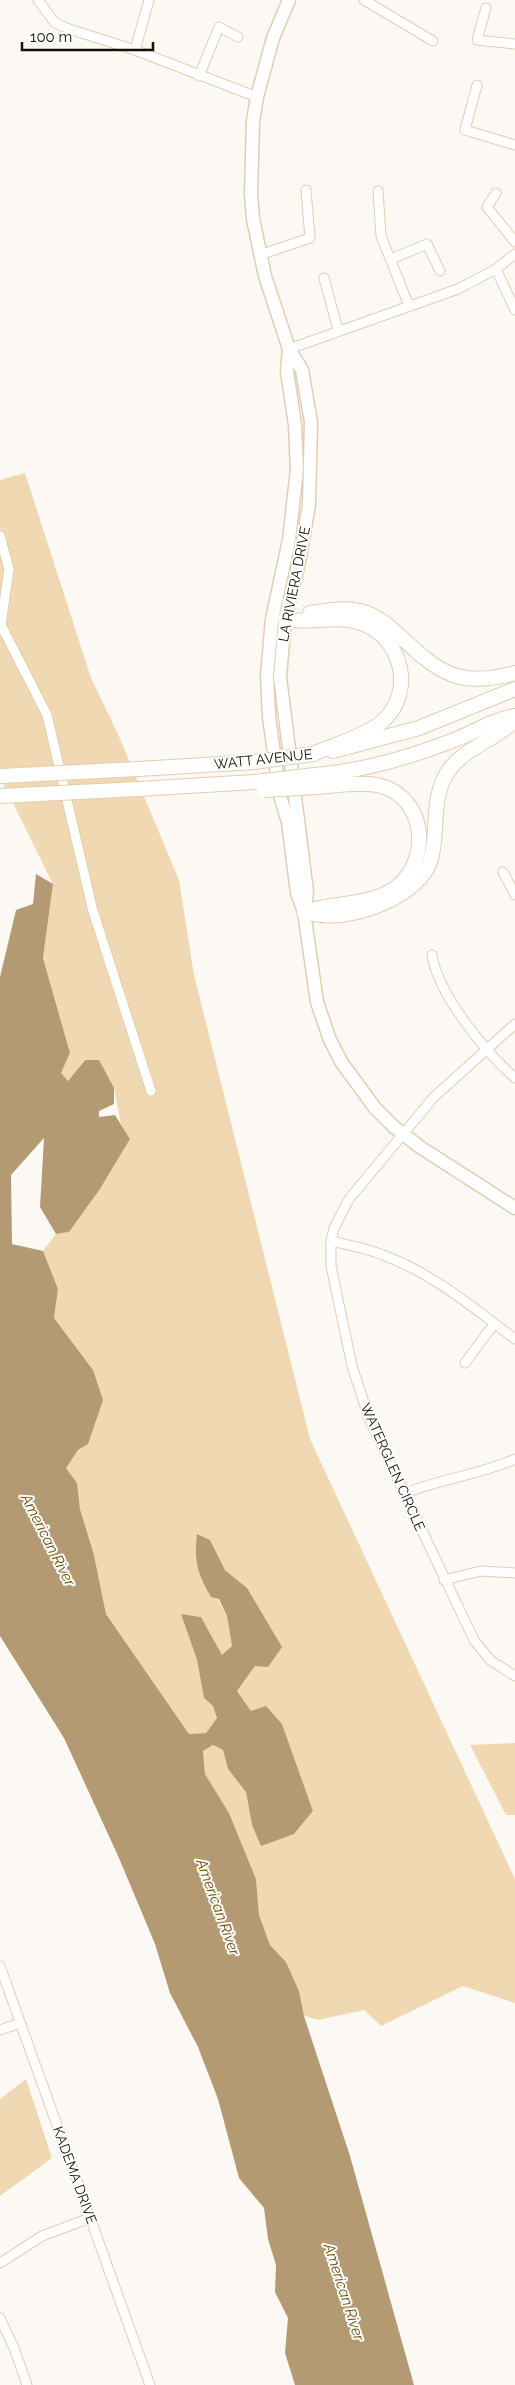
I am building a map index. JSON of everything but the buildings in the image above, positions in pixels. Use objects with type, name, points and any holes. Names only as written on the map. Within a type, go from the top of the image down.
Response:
[{"type":"main road","points":[[285,619],[299,614],[341,610],[359,611],[388,624],[432,666],[453,676],[474,680],[515,673]]},
{"type":"main road","points":[[285,619],[299,622],[356,621],[370,626],[383,635],[392,646],[399,660],[402,678],[397,701],[381,724],[363,734],[313,754]]},
{"type":"main road","name":"WATT AVENUE","points":[[0,776],[254,762],[342,750],[419,728],[515,689]]},
{"type":"main road","name":"WATT AVENUE","points":[[316,781],[455,740],[500,719],[515,716]]},
{"type":"main road","points":[[304,912],[324,916],[375,906],[397,898],[423,878],[431,860],[439,792],[448,771],[464,754],[504,730],[515,720]]},
{"type":"main road","points":[[0,796],[183,787],[256,786],[316,781],[382,786],[406,801],[414,814],[420,839],[416,860],[399,886],[368,900],[323,906],[304,912]]},
{"type":"street","points":[[38,0],[55,23],[135,50],[257,97]]},
{"type":"street","points":[[135,50],[149,0]]},
{"type":"street","name":"LA RIVIERA DRIVE","points":[[289,0],[273,38],[257,97],[253,121],[251,178],[253,219],[260,255],[290,349],[302,370],[310,409],[309,505],[299,562],[285,619],[280,678],[308,892],[304,912]]},
{"type":"street","points":[[364,0],[433,41]]},
{"type":"street","points":[[486,8],[477,40],[515,44]]},
{"type":"street","points":[[199,76],[219,27],[238,37]]},
{"type":"street","points":[[477,85],[465,130],[515,145]]},
{"type":"street","points":[[260,255],[310,238],[306,190]]},
{"type":"street","points":[[378,191],[381,236],[409,306]]},
{"type":"street","points":[[496,193],[486,207],[515,242]]},
{"type":"street","points":[[391,259],[427,244],[440,272]]},
{"type":"street","points":[[290,349],[338,330],[458,289],[496,269],[515,254]]},
{"type":"street","points":[[496,269],[515,310]]},
{"type":"street","points":[[324,278],[338,330]]},
{"type":"street","name":"LA RIVIERA DRIVE","points":[[290,349],[287,371],[295,425],[297,469],[294,506],[272,619],[267,676],[269,717],[280,796],[288,822],[297,893],[304,912],[317,1002],[330,1040],[342,1064],[361,1091],[402,1134],[515,1208]]},
{"type":"street","points":[[295,425],[304,436],[305,467],[310,481]]},
{"type":"street","points":[[0,536],[9,569],[0,623],[47,715],[93,911],[151,1091]]},
{"type":"street","points":[[503,872],[515,895]]},
{"type":"street","points":[[432,955],[442,989],[487,1049],[515,1078]]},
{"type":"street","name":"WATERGLEN CIRCLE","points":[[515,1024],[434,1097],[402,1134],[345,1204],[331,1241],[331,1266],[355,1375],[370,1422],[471,1634],[481,1650],[500,1668],[515,1676]]},
{"type":"street","points":[[331,1241],[373,1251],[403,1264],[430,1279],[515,1339]]},
{"type":"street","points":[[465,1363],[494,1324]]},
{"type":"street","points":[[403,1494],[424,1485],[485,1470],[515,1459]]},
{"type":"street","points":[[444,1580],[481,1571],[515,1573]]},
{"type":"street","name":"KADEMA DRIVE","points":[[0,1966],[150,2385]]},
{"type":"street","points":[[0,2030],[20,2023]]},
{"type":"street","points":[[0,2263],[42,2236],[90,2218]]},
{"type":"street","points":[[0,2318],[14,2348],[27,2385]]},
{"type":"shaded area","points":[[25,473],[91,678],[118,734],[179,880],[194,975],[310,1439],[515,1879],[515,2003],[463,1986],[381,2026],[364,2010],[318,2020],[304,2016],[299,1991],[286,1962],[270,1945],[259,1915],[256,1879],[229,1813],[205,1774],[203,1751],[213,1745],[223,1750],[228,1769],[246,1792],[252,1825],[294,1834],[313,1811],[282,1724],[251,1711],[237,1691],[255,1666],[247,1588],[225,1570],[210,1540],[211,1596],[218,1599],[227,1616],[232,1646],[222,1655],[201,1617],[181,1614],[197,1660],[204,1698],[214,1706],[217,1718],[206,1733],[189,1734],[106,1614],[94,1555],[80,1509],[77,1483],[66,1468],[78,1450],[88,1444],[93,1370],[54,1318],[58,1289],[43,1251],[56,1234],[69,1232],[100,1189],[130,1139],[121,1124],[114,1088],[84,1060],[68,1081],[61,1073],[70,1053],[43,958],[53,884],[0,777],[0,480]]},
{"type":"shaded area","points":[[515,1743],[515,1815],[506,1815],[470,1745]]},
{"type":"shaded area","points":[[26,2079],[52,2158],[0,2196],[0,2099]]},
{"type":"water","name":"American River","points":[[36,874],[53,884],[43,958],[70,1053],[61,1073],[68,1081],[85,1060],[99,1060],[114,1088],[114,1104],[99,1111],[99,1117],[115,1115],[130,1139],[100,1189],[69,1232],[56,1234],[40,1207],[44,1138],[11,1175],[12,1244],[43,1251],[58,1289],[54,1318],[93,1370],[103,1400],[88,1444],[78,1450],[66,1468],[77,1483],[80,1509],[94,1555],[106,1614],[189,1734],[206,1733],[217,1718],[213,1706],[204,1698],[197,1660],[181,1614],[201,1617],[222,1655],[232,1646],[227,1616],[219,1599],[211,1597],[202,1581],[196,1559],[197,1534],[210,1540],[225,1570],[247,1588],[282,1647],[268,1667],[255,1666],[237,1691],[251,1711],[266,1706],[282,1724],[313,1811],[294,1834],[261,1846],[252,1825],[246,1792],[228,1769],[223,1750],[213,1745],[203,1751],[205,1774],[229,1813],[256,1879],[259,1915],[270,1945],[286,1962],[299,1991],[304,2016],[350,2156],[414,2385],[295,2385],[285,2353],[288,2318],[275,2292],[276,2265],[268,2239],[264,2208],[239,2178],[218,2099],[198,2047],[170,1993],[155,1944],[119,1858],[64,1738],[0,1636],[0,977],[16,910],[33,904]]}]
